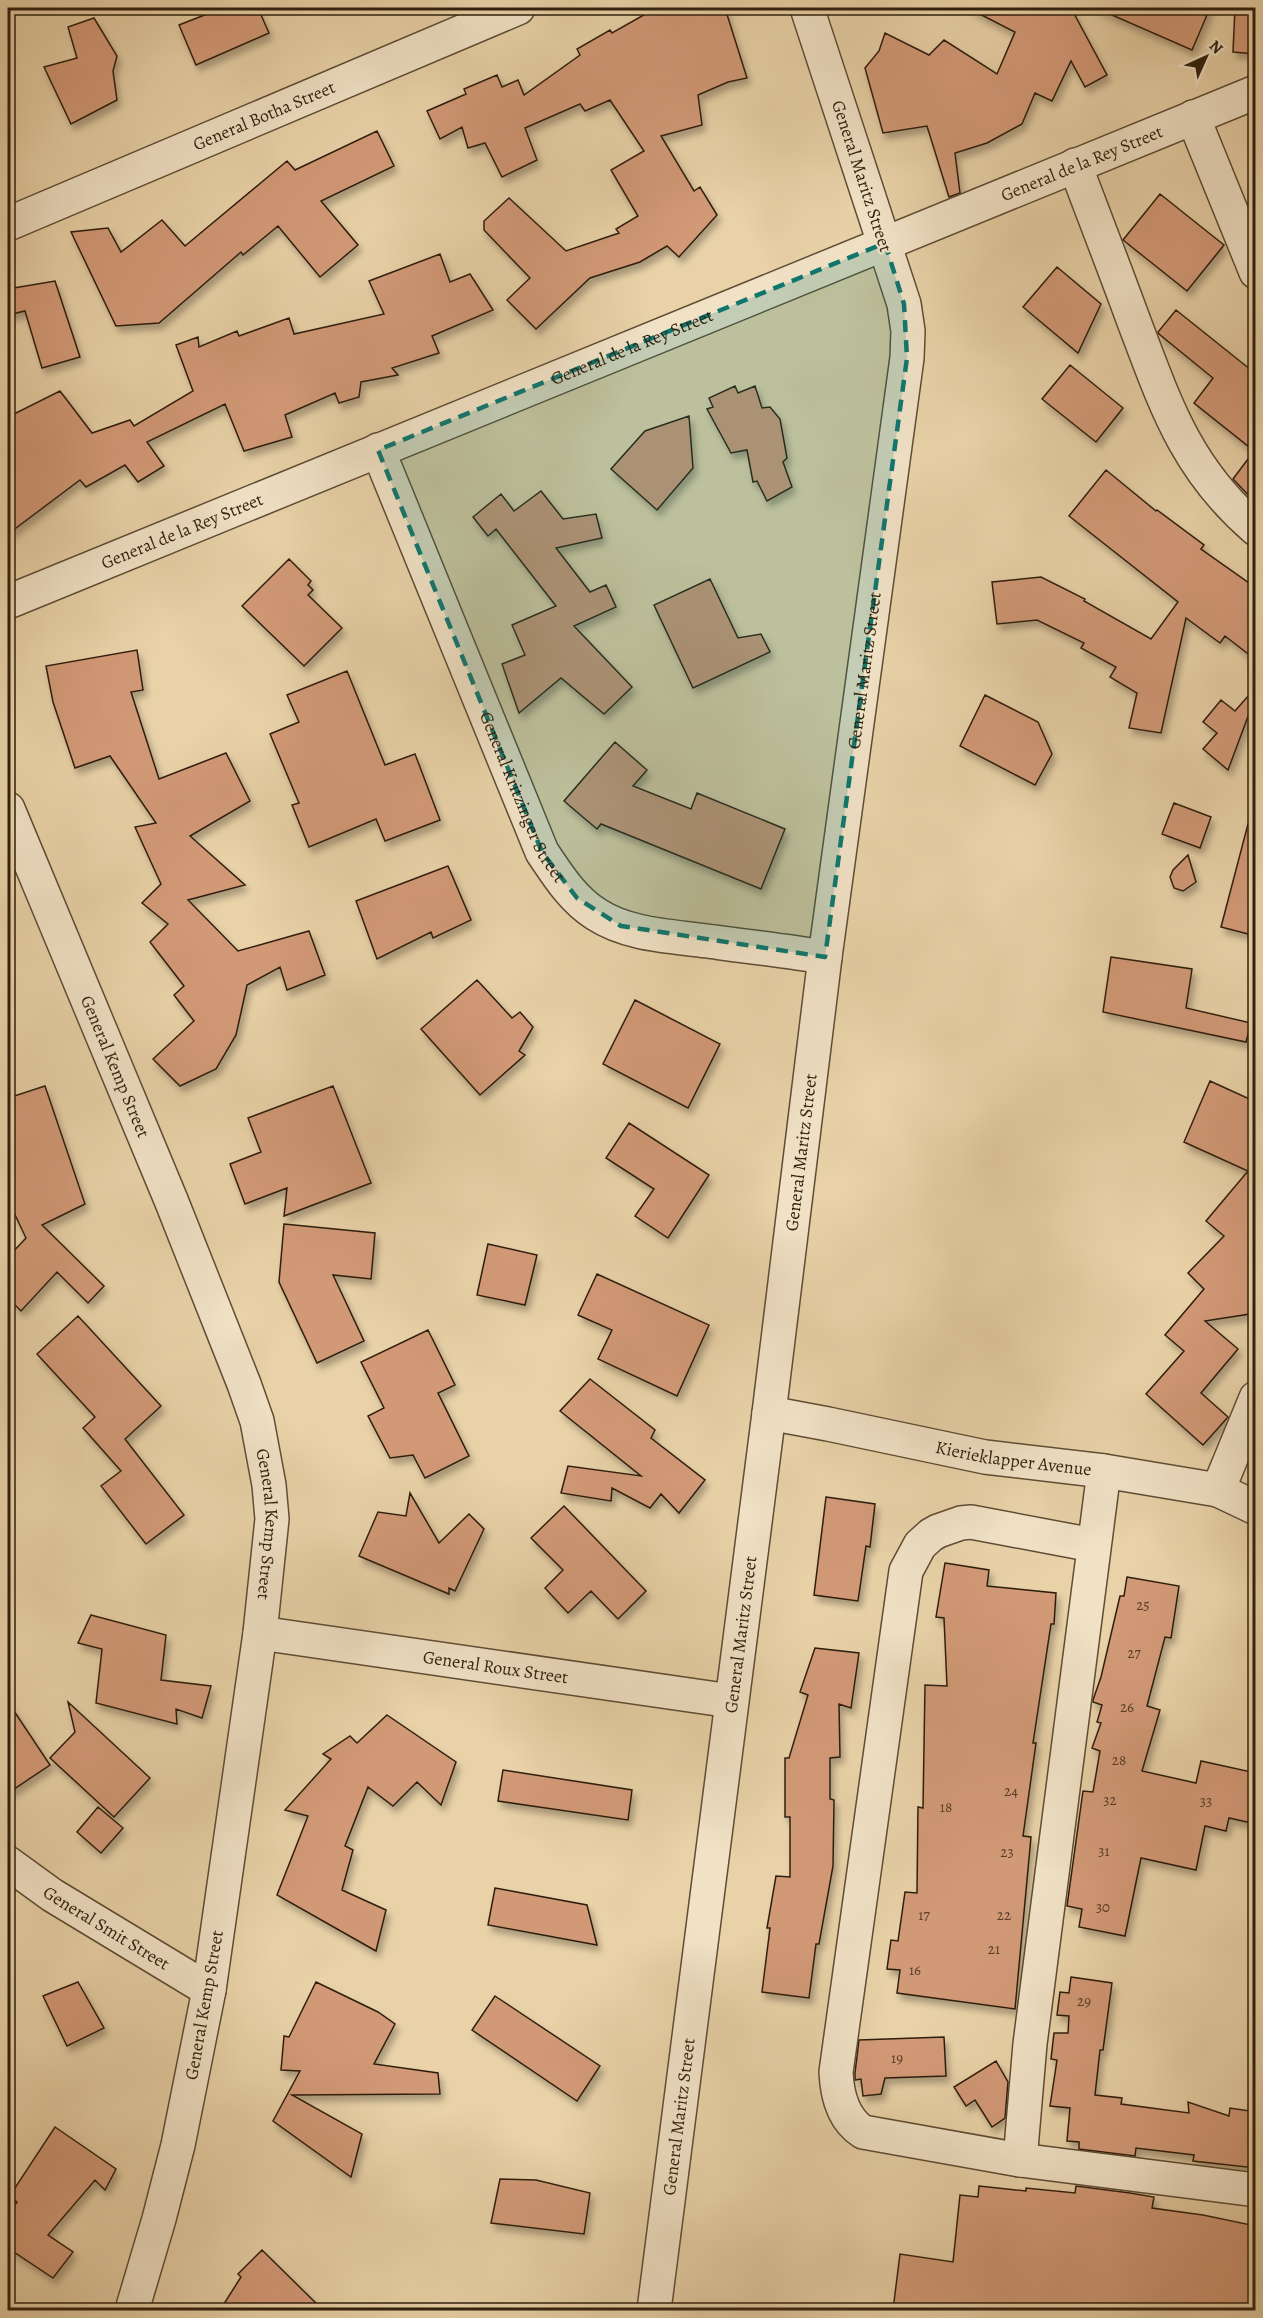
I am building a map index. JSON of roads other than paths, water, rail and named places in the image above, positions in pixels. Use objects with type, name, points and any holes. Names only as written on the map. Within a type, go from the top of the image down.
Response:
[{"type":"street","name":"General Botha Street","points":[[8,224],[518,8]]},
{"type":"street","name":"General Maritz Street","points":[[654,2310],[825,957],[907,358],[908,331],[904,304],[807,8]]},
{"type":"street","name":"General de la Rey Street","points":[[8,602],[1256,92]]},
{"type":"street","points":[[1193,117],[1256,272]]},
{"type":"street","points":[[1075,165],[1167,411],[1190,452],[1218,494],[1256,530]]},
{"type":"street","name":"General Kritzinger Street","points":[[378,450],[542,852],[577,898],[605,919],[650,933],[825,957]]},
{"type":"street","name":"General Kemp Street","points":[[8,809],[171,1200],[257,1420],[269,1485],[272,1519],[260,1633],[208,1990],[178,2145],[132,2310]]},
{"type":"street","points":[[1218,1490],[1256,1398]]},
{"type":"street","name":"Kierieklapper Avenue","points":[[769,1413],[985,1457],[1104,1471],[1218,1490],[1256,1508]]},
{"type":"street","points":[[1020,2160],[1030,2044],[1104,1471]]},
{"type":"street","points":[[1093,1545],[971,1522],[938,1531],[920,1545],[912,1558],[906,1571],[836,2072],[836,2086],[849,2121],[863,2132],[1020,2160],[1256,2190]]},
{"type":"street","name":"General Roux Street","points":[[260,1633],[731,1701]]},
{"type":"street","name":"General Smit Street","points":[[8,1863],[52,1895],[208,1990]]}]
